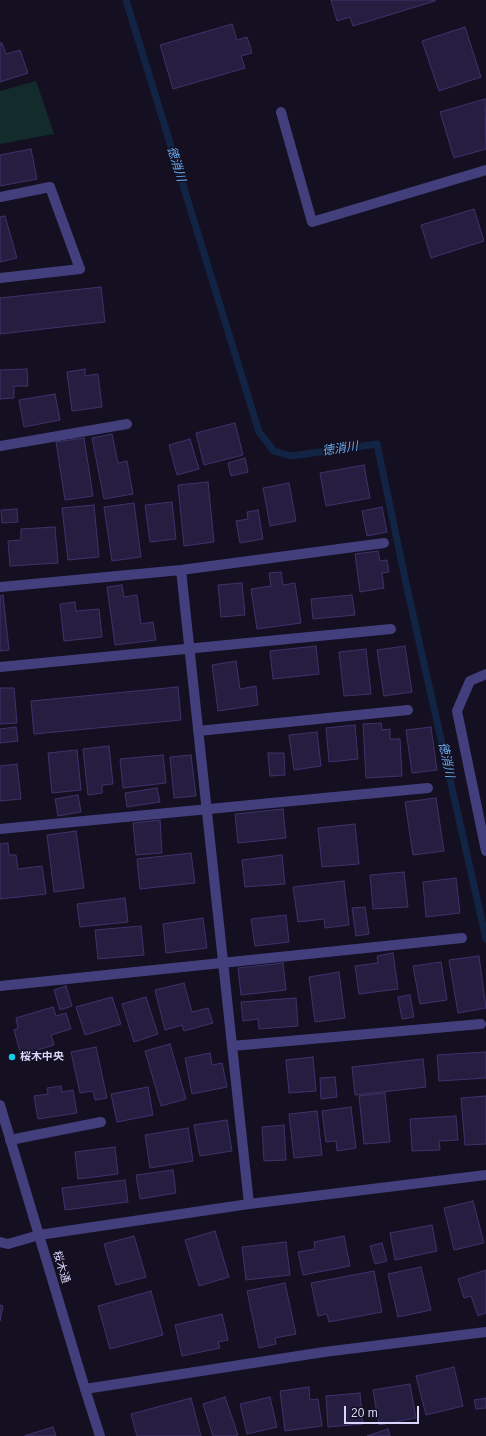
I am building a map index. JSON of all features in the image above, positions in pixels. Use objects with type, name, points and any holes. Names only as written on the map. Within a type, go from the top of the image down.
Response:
[{"type":"street","points":[[282,112],[312,222],[486,170]]},
{"type":"street","points":[[0,197],[50,187],[80,269],[0,278]]},
{"type":"street","points":[[0,446],[127,424]]},
{"type":"street","points":[[0,587],[181,570],[384,543]]},
{"type":"street","points":[[181,570],[249,1204]]},
{"type":"street","points":[[0,667],[391,629]]},
{"type":"street","points":[[486,674],[470,681],[457,711],[486,851]]},
{"type":"street","points":[[198,731],[408,710]]},
{"type":"street","points":[[0,829],[428,788]]},
{"type":"street","points":[[0,986],[462,938]]},
{"type":"street","points":[[232,1046],[481,1024]]},
{"type":"street","name":"桜木通","points":[[0,1105],[100,1436]]},
{"type":"street","points":[[10,1140],[101,1122]]},
{"type":"street","points":[[0,1242],[8,1244],[39,1235],[249,1204],[486,1175]]},
{"type":"street","points":[[85,1389],[324,1352],[486,1332]]},
{"type":"green space","points":[[36,81],[54,134],[0,144],[0,91]]},
{"type":"building","points":[[331,0],[435,1],[353,26],[350,17],[337,21]]},
{"type":"building","points":[[232,24],[237,40],[247,37],[252,53],[241,56],[245,68],[173,89],[160,45]]},
{"type":"building","points":[[465,27],[481,77],[439,91],[422,41]]},
{"type":"building","points":[[0,43],[2,43],[6,54],[20,50],[28,73],[0,82]]},
{"type":"building","points":[[485,99],[486,149],[454,158],[440,112]]},
{"type":"building","points":[[31,149],[37,179],[0,186],[0,155]]},
{"type":"building","points":[[474,209],[484,241],[431,258],[421,225]]},
{"type":"building","points":[[5,216],[17,258],[0,262],[0,217]]},
{"type":"building","points":[[101,287],[105,322],[0,334],[0,298]]},
{"type":"building","points":[[27,369],[28,386],[14,386],[14,398],[0,399],[0,370]]},
{"type":"building","points":[[85,369],[85,376],[98,374],[102,407],[72,411],[67,372]]},
{"type":"building","points":[[55,394],[60,420],[24,427],[19,400]]},
{"type":"building","points":[[235,423],[243,455],[204,465],[196,433]]},
{"type":"building","points":[[112,434],[118,463],[127,461],[133,494],[104,499],[92,438]]},
{"type":"building","points":[[84,438],[93,496],[65,500],[56,442]]},
{"type":"building","points":[[190,439],[199,469],[177,475],[169,445]]},
{"type":"building","points":[[245,458],[248,472],[231,476],[228,463]]},
{"type":"building","points":[[364,465],[370,498],[326,506],[320,473]]},
{"type":"building","points":[[208,482],[214,542],[184,546],[178,485]]},
{"type":"building","points":[[289,483],[296,521],[270,526],[263,488]]},
{"type":"building","points":[[172,502],[176,539],[150,542],[145,505]]},
{"type":"building","points":[[134,503],[141,557],[112,561],[104,507]]},
{"type":"building","points":[[94,505],[99,557],[68,560],[62,508]]},
{"type":"building","points":[[382,507],[387,532],[367,536],[362,511]]},
{"type":"building","points":[[17,509],[18,522],[2,523],[1,510]]},
{"type":"building","points":[[258,510],[263,539],[240,543],[236,521],[248,519],[247,512]]},
{"type":"building","points":[[55,527],[58,563],[10,566],[8,541],[21,540],[21,529]]},
{"type":"building","points":[[378,551],[380,561],[387,560],[389,572],[382,573],[384,588],[360,592],[355,554]]},
{"type":"building","points":[[281,572],[283,585],[295,583],[301,623],[257,629],[251,589],[271,586],[269,573]]},
{"type":"building","points":[[242,583],[245,615],[221,617],[218,585]]},
{"type":"building","points":[[122,585],[124,597],[137,595],[141,624],[153,622],[156,640],[115,645],[107,587]]},
{"type":"building","points":[[3,595],[9,650],[0,651],[0,596]]},
{"type":"building","points":[[352,595],[355,615],[313,619],[311,599]]},
{"type":"building","points":[[75,602],[76,611],[99,609],[102,637],[64,641],[60,604]]},
{"type":"building","points":[[316,646],[319,674],[273,679],[270,651]]},
{"type":"building","points":[[405,646],[412,692],[384,696],[377,650]]},
{"type":"building","points":[[366,649],[371,694],[344,696],[339,652]]},
{"type":"building","points":[[236,661],[240,689],[256,686],[258,705],[218,711],[212,665]]},
{"type":"building","points":[[178,687],[181,720],[34,734],[31,701]]},
{"type":"building","points":[[0,688],[14,688],[17,723],[0,724]]},
{"type":"building","points":[[381,723],[382,730],[390,729],[390,739],[400,739],[402,776],[366,778],[363,724]]},
{"type":"building","points":[[355,725],[358,759],[329,762],[326,728]]},
{"type":"building","points":[[16,727],[18,741],[0,743],[0,729]]},
{"type":"building","points":[[431,727],[437,770],[412,773],[406,730]]},
{"type":"building","points":[[317,732],[321,766],[294,770],[289,735]]},
{"type":"building","points":[[109,746],[113,784],[102,785],[102,793],[88,795],[83,749]]},
{"type":"building","points":[[77,750],[81,790],[52,793],[48,753]]},
{"type":"building","points":[[268,753],[284,753],[285,775],[270,776]]},
{"type":"building","points":[[163,755],[166,783],[123,788],[120,759]]},
{"type":"building","points":[[191,755],[196,796],[174,798],[170,757]]},
{"type":"building","points":[[17,764],[21,799],[0,801],[0,766]]},
{"type":"building","points":[[157,788],[160,802],[127,807],[125,793]]},
{"type":"building","points":[[78,795],[81,812],[58,816],[55,799]]},
{"type":"building","points":[[436,798],[444,851],[413,855],[405,802]]},
{"type":"building","points":[[283,809],[286,838],[238,843],[235,814]]},
{"type":"building","points":[[160,820],[162,853],[136,855],[133,823]]},
{"type":"building","points":[[355,824],[359,864],[322,867],[318,828]]},
{"type":"building","points":[[76,831],[84,888],[54,892],[47,835]]},
{"type":"building","points":[[8,843],[9,855],[16,855],[18,869],[42,866],[46,894],[0,899],[0,844]]},
{"type":"building","points":[[191,853],[195,883],[140,889],[137,859]]},
{"type":"building","points":[[282,855],[285,884],[245,887],[242,860]]},
{"type":"building","points":[[404,872],[408,907],[373,909],[370,875]]},
{"type":"building","points":[[456,878],[460,913],[426,917],[423,882]]},
{"type":"building","points":[[344,881],[349,925],[325,928],[324,919],[298,922],[293,887]]},
{"type":"building","points":[[125,898],[128,922],[80,927],[77,904]]},
{"type":"building","points":[[365,907],[369,934],[356,936],[352,908]]},
{"type":"building","points":[[286,915],[289,942],[255,946],[251,919]]},
{"type":"building","points":[[203,918],[207,948],[166,953],[163,924]]},
{"type":"building","points":[[141,926],[144,955],[98,959],[95,930]]},
{"type":"building","points":[[393,953],[398,989],[359,994],[355,966],[378,963],[377,956]]},
{"type":"building","points":[[479,956],[486,1008],[458,1013],[449,960]]},
{"type":"building","points":[[441,962],[447,1000],[420,1004],[413,966]]},
{"type":"building","points":[[283,963],[286,990],[241,995],[238,968]]},
{"type":"building","points":[[339,972],[345,1018],[315,1022],[309,977]]},
{"type":"building","points":[[184,983],[192,1012],[208,1008],[213,1023],[184,1031],[182,1025],[165,1030],[155,990]]},
{"type":"building","points":[[66,986],[72,1006],[60,1010],[54,990]]},
{"type":"building","points":[[410,995],[414,1017],[402,1019],[398,997]]},
{"type":"building","points":[[112,997],[121,1024],[85,1035],[76,1007]]},
{"type":"building","points":[[146,997],[158,1034],[134,1042],[122,1004]]},
{"type":"building","points":[[296,998],[298,1026],[259,1029],[258,1019],[243,1021],[241,1002]]},
{"type":"building","points":[[53,1007],[56,1016],[66,1013],[71,1029],[51,1035],[54,1045],[21,1055],[14,1030],[18,1028],[16,1018]]},
{"type":"building","points":[[170,1044],[186,1099],[161,1106],[145,1051]]},
{"type":"building","points":[[96,1047],[107,1098],[95,1100],[93,1091],[80,1093],[71,1052]]},
{"type":"building","points":[[486,1052],[486,1078],[439,1081],[437,1055]]},
{"type":"building","points":[[210,1053],[212,1065],[222,1063],[227,1087],[192,1094],[185,1058]]},
{"type":"building","points":[[313,1057],[316,1091],[289,1093],[286,1060]]},
{"type":"building","points":[[423,1059],[426,1087],[355,1095],[352,1067]]},
{"type":"building","points":[[335,1077],[337,1097],[321,1099],[320,1078]]},
{"type":"building","points":[[61,1086],[62,1092],[73,1090],[77,1113],[38,1119],[34,1096],[48,1094],[47,1088]]},
{"type":"building","points":[[148,1087],[153,1115],[117,1122],[111,1094]]},
{"type":"building","points":[[385,1093],[390,1142],[364,1144],[359,1096]]},
{"type":"building","points":[[486,1096],[486,1144],[465,1145],[461,1098]]},
{"type":"building","points":[[351,1107],[356,1148],[337,1151],[336,1141],[326,1142],[322,1111]]},
{"type":"building","points":[[317,1111],[322,1155],[294,1158],[289,1114]]},
{"type":"building","points":[[456,1116],[458,1140],[439,1141],[440,1150],[412,1151],[410,1119]]},
{"type":"building","points":[[227,1120],[232,1151],[200,1156],[194,1125]]},
{"type":"building","points":[[284,1125],[286,1160],[264,1161],[262,1127]]},
{"type":"building","points":[[188,1128],[193,1161],[150,1168],[145,1135]]},
{"type":"building","points":[[115,1147],[118,1174],[78,1179],[75,1152]]},
{"type":"building","points":[[173,1170],[176,1193],[140,1199],[136,1175]]},
{"type":"building","points":[[125,1180],[128,1202],[65,1210],[62,1188]]},
{"type":"building","points":[[473,1201],[484,1243],[454,1250],[444,1208]]},
{"type":"building","points":[[432,1225],[437,1251],[395,1260],[390,1233]]},
{"type":"building","points":[[215,1231],[229,1277],[199,1286],[185,1240]]},
{"type":"building","points":[[134,1236],[146,1277],[116,1285],[104,1244]]},
{"type":"building","points":[[344,1236],[350,1266],[303,1275],[298,1252],[315,1249],[314,1242]]},
{"type":"building","points":[[286,1242],[290,1275],[246,1280],[242,1247]]},
{"type":"building","points":[[382,1243],[387,1261],[375,1264],[370,1246]]},
{"type":"building","points":[[421,1267],[431,1310],[398,1317],[388,1274]]},
{"type":"building","points":[[486,1270],[486,1313],[478,1316],[471,1296],[464,1298],[458,1279]]},
{"type":"building","points":[[374,1271],[382,1312],[329,1322],[327,1314],[318,1316],[311,1283]]},
{"type":"building","points":[[285,1283],[296,1334],[275,1338],[276,1344],[259,1348],[247,1291]]},
{"type":"building","points":[[151,1291],[163,1335],[110,1349],[98,1306]]},
{"type":"building","points":[[0,1305],[3,1306],[0,1321]]},
{"type":"building","points":[[222,1314],[228,1340],[218,1342],[220,1348],[182,1356],[175,1325]]},
{"type":"building","points":[[454,1367],[463,1406],[426,1415],[416,1376]]},
{"type":"building","points":[[410,1384],[416,1418],[379,1425],[373,1390]]},
{"type":"building","points":[[309,1387],[310,1400],[318,1399],[322,1426],[285,1431],[280,1391]]},
{"type":"building","points":[[360,1393],[363,1424],[328,1427],[326,1396]]},
{"type":"building","points":[[225,1397],[238,1435],[213,1436],[203,1404]]},
{"type":"building","points":[[270,1397],[277,1427],[247,1434],[240,1404]]},
{"type":"building","points":[[191,1398],[201,1436],[137,1436],[131,1414]]},
{"type":"building","points":[[486,1398],[486,1408],[476,1409],[474,1400]]},
{"type":"building","points":[[53,1427],[56,1436],[24,1436]]},
{"type":"building","points":[[388,1429],[390,1436],[367,1436]]},
{"type":"waterway","name":"徳消川","points":[[126,0],[259,432],[274,451],[291,456],[377,444],[407,588],[486,939]]},
{"type":"place","name":"桜木中央","points":[[12,1057]]}]
